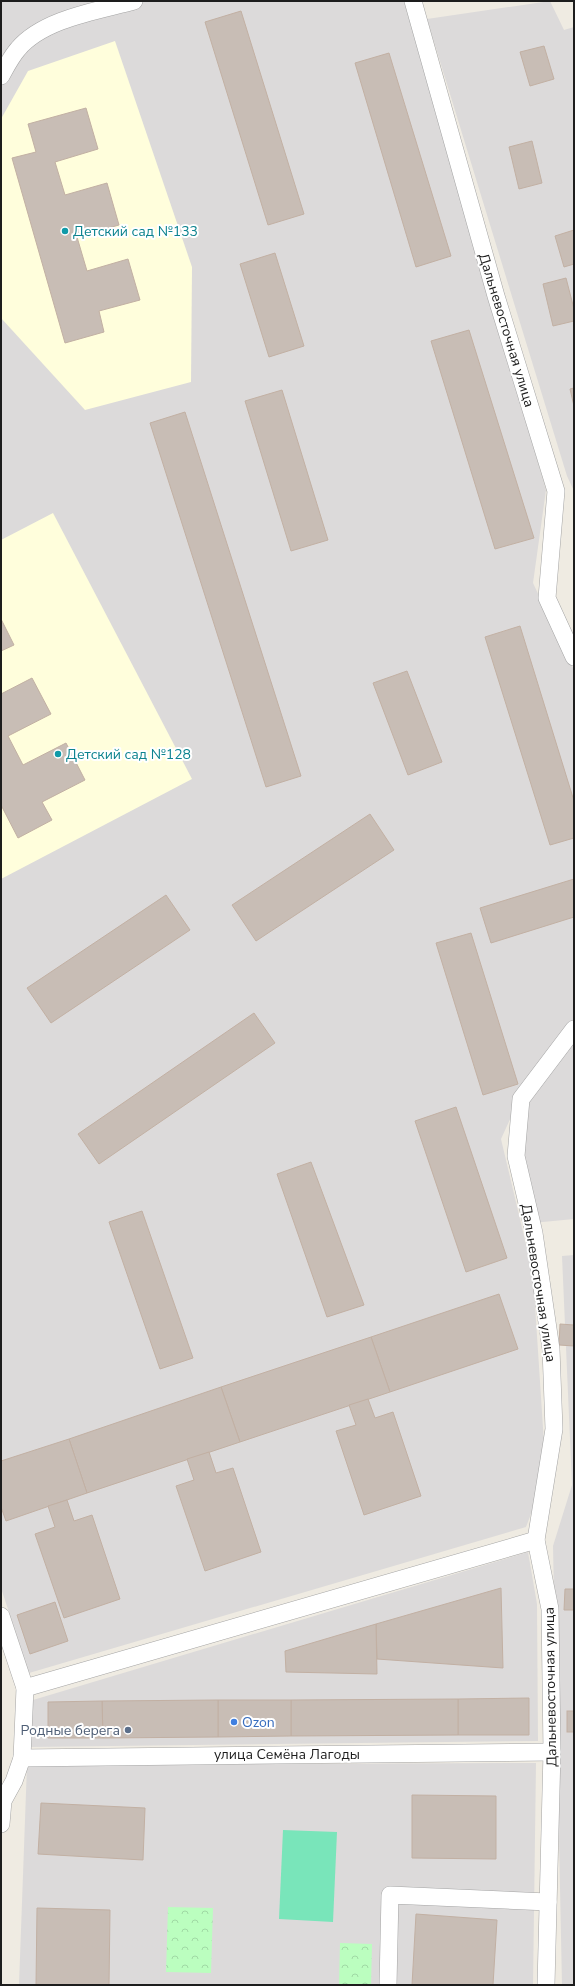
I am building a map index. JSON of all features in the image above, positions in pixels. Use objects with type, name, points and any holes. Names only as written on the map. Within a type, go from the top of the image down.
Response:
[{"type":"street","points":[[1,76],[18,49],[39,32],[78,15],[134,1]]},
{"type":"street","name":"Дальневосточная улица","points":[[413,1],[496,296],[556,491],[547,598],[574,657]]},
{"type":"street","name":"Дальневосточная улица","points":[[546,1985],[552,1752],[550,1609],[536,1540],[554,1429],[551,1349],[534,1233],[516,1156],[521,1099],[574,1029]]},
{"type":"street","points":[[25,1688],[536,1540]]},
{"type":"street","points":[[1,1616],[25,1688],[22,1758],[14,1781],[3,1801],[1,1824]]},
{"type":"street","name":"улица Семёна Лагоды","points":[[22,1758],[552,1752]]},
{"type":"street","points":[[388,1985],[390,1895],[548,1902]]},
{"type":"shaded area","points":[[1,1],[404,1],[546,490],[533,583],[574,670],[574,1219],[532,1223],[517,1138],[523,1091],[501,1139],[533,1274],[546,1474],[526,1527],[29,1673],[1,1588]]},
{"type":"shaded area","points":[[550,1],[564,30],[574,27],[574,491],[567,476],[427,19]]},
{"type":"shaded area","points":[[115,41],[192,267],[191,382],[85,410],[1,318],[1,119],[28,71]]},
{"type":"shaded area","points":[[53,513],[192,779],[1,879],[1,540]]},
{"type":"shaded area","points":[[574,1255],[574,1985],[562,1985],[553,1546],[572,1485],[562,1256]]},
{"type":"shaded area","points":[[528,1552],[537,1604],[538,1741],[29,1747],[33,1700]]},
{"type":"shaded area","points":[[536,1763],[533,1985],[19,1985],[27,1765]]},
{"type":"green space","points":[[283,1830],[337,1832],[333,1922],[279,1919]]},
{"type":"green space","points":[[168,1907],[213,1908],[211,1973],[166,1972]]},
{"type":"green space","points":[[340,1943],[372,1944],[371,1985],[339,1985]]},
{"type":"building","points":[[241,11],[304,214],[268,225],[205,22]]},
{"type":"building","points":[[544,46],[554,79],[530,86],[520,52]]},
{"type":"building","points":[[389,53],[451,256],[416,267],[355,63]]},
{"type":"building","name":"Детский сад №133","points":[[86,108],[98,149],[55,162],[65,195],[107,183],[119,225],[77,237],[87,271],[128,259],[140,300],[99,311],[104,332],[65,343],[12,158],[36,152],[28,124]]},
{"type":"building","points":[[532,141],[542,183],[519,189],[509,147]]},
{"type":"building","points":[[574,230],[574,264],[564,267],[555,236]]},
{"type":"building","points":[[275,253],[304,346],[269,357],[240,264]]},
{"type":"building","points":[[566,278],[574,309],[574,321],[553,326],[543,284]]},
{"type":"building","points":[[469,330],[534,538],[495,549],[431,341]]},
{"type":"building","points":[[574,388],[574,406],[570,389]]},
{"type":"building","points":[[282,390],[328,540],[291,551],[245,401]]},
{"type":"building","points":[[185,412],[301,776],[266,787],[150,423]]},
{"type":"building","points":[[1,619],[14,645],[1,651]]},
{"type":"building","points":[[520,626],[574,801],[574,838],[550,845],[485,637]]},
{"type":"building","points":[[407,671],[442,762],[408,775],[373,683]]},
{"type":"building","name":"Детский сад №128","points":[[32,678],[51,714],[8,736],[23,765],[66,743],[85,780],[42,802],[52,820],[18,838],[1,805],[1,694]]},
{"type":"building","points":[[370,814],[394,850],[256,941],[232,905]]},
{"type":"building","points":[[574,879],[574,917],[491,943],[480,908]]},
{"type":"building","points":[[166,895],[190,930],[51,1023],[27,988]]},
{"type":"building","points":[[471,933],[518,1084],[483,1095],[436,943]]},
{"type":"building","points":[[254,1013],[275,1043],[99,1164],[78,1134]]},
{"type":"building","points":[[456,1107],[507,1258],[466,1272],[415,1121]]},
{"type":"building","points":[[311,1162],[364,1305],[327,1317],[277,1174]]},
{"type":"building","points":[[142,1211],[193,1358],[160,1369],[109,1222]]},
{"type":"building","points":[[499,1294],[518,1349],[390,1392],[371,1337]]},
{"type":"building","points":[[560,1324],[574,1325],[574,1346],[559,1345]]},
{"type":"building","points":[[371,1337],[390,1392],[240,1442],[221,1387]]},
{"type":"building","points":[[221,1387],[240,1442],[87,1493],[69,1439]]},
{"type":"building","points":[[368,1399],[375,1418],[393,1412],[421,1496],[364,1515],[336,1431],[356,1425],[349,1405]]},
{"type":"building","points":[[69,1439],[87,1493],[6,1521],[1,1507],[1,1461]]},
{"type":"building","points":[[209,1452],[216,1473],[233,1468],[261,1552],[205,1571],[176,1486],[194,1480],[187,1459]]},
{"type":"building","points":[[67,1500],[74,1521],[92,1515],[120,1599],[64,1618],[35,1534],[55,1527],[48,1506]]},
{"type":"building","points":[[501,1588],[503,1668],[377,1659],[376,1624]]},
{"type":"building","points":[[565,1589],[574,1589],[574,1610],[564,1610]]},
{"type":"building","points":[[55,1602],[68,1641],[30,1654],[17,1615]]},
{"type":"building","points":[[376,1624],[377,1674],[286,1672],[285,1651]]},
{"type":"building","points":[[529,1698],[529,1735],[458,1735],[458,1699]]},
{"type":"building","points":[[458,1699],[458,1735],[291,1736],[291,1700]]},
{"type":"building","points":[[218,1700],[291,1700],[291,1736],[218,1737]]},
{"type":"building","points":[[218,1700],[218,1737],[103,1738],[102,1701]]},
{"type":"building","points":[[102,1701],[103,1738],[48,1738],[48,1702]]},
{"type":"building","points":[[567,1711],[574,1711],[574,1732],[567,1732]]},
{"type":"building","points":[[412,1795],[496,1796],[496,1859],[412,1858]]},
{"type":"building","points":[[41,1803],[145,1808],[143,1860],[38,1854]]},
{"type":"building","points":[[37,1908],[110,1910],[109,1985],[36,1985]]},
{"type":"building","points":[[416,1914],[497,1920],[493,1985],[412,1985]]},
{"type":"place","name":"Детский сад №133","points":[[65,231]]},
{"type":"place","name":"Детский сад №128","points":[[58,754]]},
{"type":"place","name":"Ozon","points":[[234,1722]]},
{"type":"place","name":"Родные берега","points":[[128,1730]]}]
